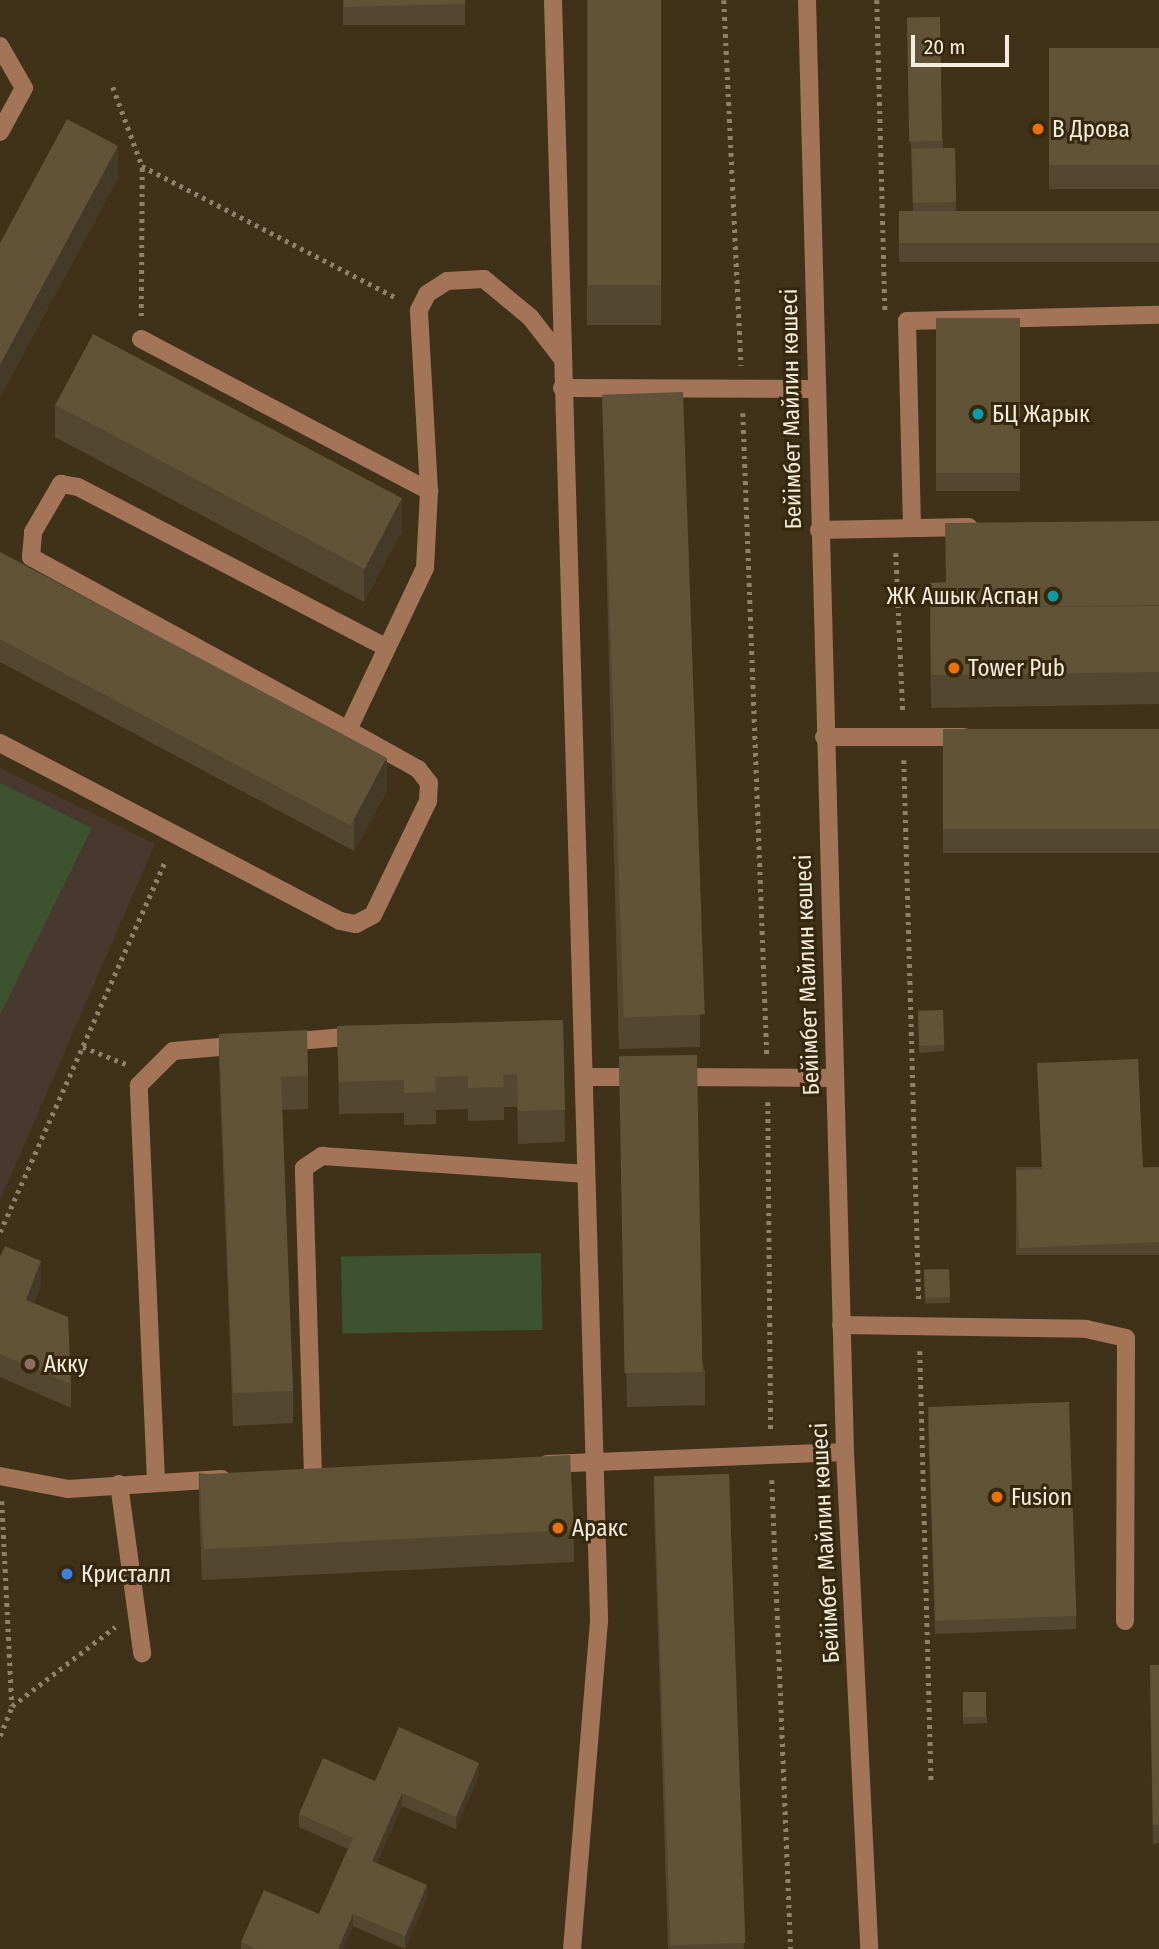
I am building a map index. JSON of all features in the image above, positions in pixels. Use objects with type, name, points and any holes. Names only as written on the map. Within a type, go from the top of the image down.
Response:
[{"type":"street","points":[[552,0],[561,357],[586,1077],[583,1174],[595,1461],[598,1621],[572,1949]]},
{"type":"street","name":"Бейімбет Майлин көшесі","points":[[807,0],[814,389],[845,1452],[869,1949]]},
{"type":"street","points":[[0,47],[24,89],[0,132]]},
{"type":"street","points":[[348,730],[425,568],[429,492],[419,310],[427,294],[447,281],[484,279],[530,317],[561,357]]},
{"type":"street","points":[[904,528],[907,321],[1159,315]]},
{"type":"street","points":[[141,339],[429,492]]},
{"type":"street","points":[[562,388],[814,389]]},
{"type":"street","points":[[0,743],[340,920],[356,924],[373,915],[428,801],[429,783],[418,769],[31,557],[33,532],[61,484],[78,487],[387,648]]},
{"type":"street","points":[[818,530],[990,527]]},
{"type":"street","points":[[824,737],[984,737]]},
{"type":"street","points":[[156,1481],[139,1085],[173,1051],[373,1035]]},
{"type":"street","points":[[586,1077],[834,1078]]},
{"type":"street","points":[[313,1475],[304,1168],[322,1156],[583,1174]]},
{"type":"street","points":[[841,1325],[1086,1329],[1126,1338],[1125,1621]]},
{"type":"street","points":[[528,1465],[845,1452]]},
{"type":"street","points":[[0,1476],[68,1489],[156,1481],[248,1478]]},
{"type":"street","points":[[119,1485],[142,1653]]},
{"type":"path","points":[[724,0],[742,389],[768,1078],[771,1455],[791,1949]]},
{"type":"path","points":[[877,0],[885,322]]},
{"type":"path","points":[[113,87],[142,166],[141,339]]},
{"type":"path","points":[[142,166],[419,310]]},
{"type":"path","points":[[904,528],[904,737],[931,1783]]},
{"type":"path","points":[[0,1232],[177,835]]},
{"type":"path","points":[[83,1047],[123,1060],[139,1085]]},
{"type":"path","points":[[0,1476],[12,1706],[0,1736]]},
{"type":"path","points":[[12,1706],[135,1611]]},
{"type":"shaded area","points":[[0,768],[155,844],[0,1201]]},
{"type":"green space","points":[[0,783],[92,828],[0,1015]]},
{"type":"green space","points":[[541,1253],[542,1330],[342,1333],[341,1256]]},
{"type":"building","points":[[344,0],[465,0],[465,4],[344,7]]},
{"type":"building","points":[[588,0],[661,0],[661,285],[588,285]]},
{"type":"building","points":[[940,17],[942,141],[909,142],[907,18]]},
{"type":"building","points":[[1049,48],[1159,48],[1159,165],[1049,165]]},
{"type":"building","points":[[67,119],[118,146],[0,365],[0,243]]},
{"type":"building","points":[[955,148],[956,202],[913,203],[912,149]]},
{"type":"building","points":[[899,211],[1159,211],[1159,243],[899,243]]},
{"type":"building","name":"БЦ Жарык","points":[[936,318],[1020,318],[1020,473],[936,473]]},
{"type":"building","points":[[93,334],[402,498],[364,569],[55,405]]},
{"type":"building","points":[[683,392],[705,1015],[624,1017],[602,395]]},
{"type":"building","points":[[1159,521],[1159,605],[946,608],[1159,606],[1159,672],[931,675],[930,583],[946,582],[945,523]]},
{"type":"building","points":[[0,552],[387,758],[351,826],[0,639]]},
{"type":"building","points":[[943,729],[1159,729],[1159,829],[943,829]]},
{"type":"building","points":[[943,1010],[944,1045],[919,1046],[918,1011]]},
{"type":"building","points":[[563,1020],[565,1110],[518,1111],[517,1074],[503,1075],[504,1087],[468,1088],[468,1076],[435,1077],[436,1092],[404,1093],[404,1080],[339,1082],[337,1026]]},
{"type":"building","points":[[307,1030],[308,1076],[281,1077],[293,1391],[233,1393],[219,1034]]},
{"type":"building","points":[[697,1055],[703,1372],[625,1373],[619,1056]]},
{"type":"building","points":[[1138,1059],[1143,1168],[1159,1167],[1159,1242],[1019,1248],[1016,1170],[1042,1169],[1037,1063]]},
{"type":"building","points":[[5,1246],[41,1261],[26,1300],[68,1317],[71,1384],[0,1354],[0,1257]]},
{"type":"building","points":[[949,1269],[950,1297],[925,1298],[924,1270]]},
{"type":"building","points":[[1069,1402],[1076,1616],[936,1621],[928,1407]]},
{"type":"building","points":[[570,1455],[574,1530],[203,1549],[200,1474]]},
{"type":"building","points":[[729,1474],[745,1943],[670,1945],[654,1477]]},
{"type":"building","points":[[1150,1665],[1159,1665],[1159,1825],[1153,1825]]},
{"type":"building","points":[[963,1692],[986,1692],[986,1717],[963,1717]]},
{"type":"building","points":[[399,1727],[479,1763],[456,1817],[402,1793],[372,1861],[427,1885],[405,1936],[353,1914],[338,1949],[257,1949],[241,1942],[264,1890],[319,1914],[353,1838],[299,1814],[323,1758],[375,1781]]},
{"type":"place","name":"В Дрова","points":[[1038,129]]},
{"type":"place","name":"БЦ Жарык","points":[[978,414]]},
{"type":"place","name":"ЖК Ашык Аспан","points":[[1053,596]]},
{"type":"place","name":"Tower Pub","points":[[954,668]]},
{"type":"place","name":"Акку","points":[[30,1364]]},
{"type":"place","name":"Fusion","points":[[997,1497]]},
{"type":"place","name":"Аракс","points":[[558,1528]]},
{"type":"place","name":"Кристалл","points":[[67,1574]]}]
